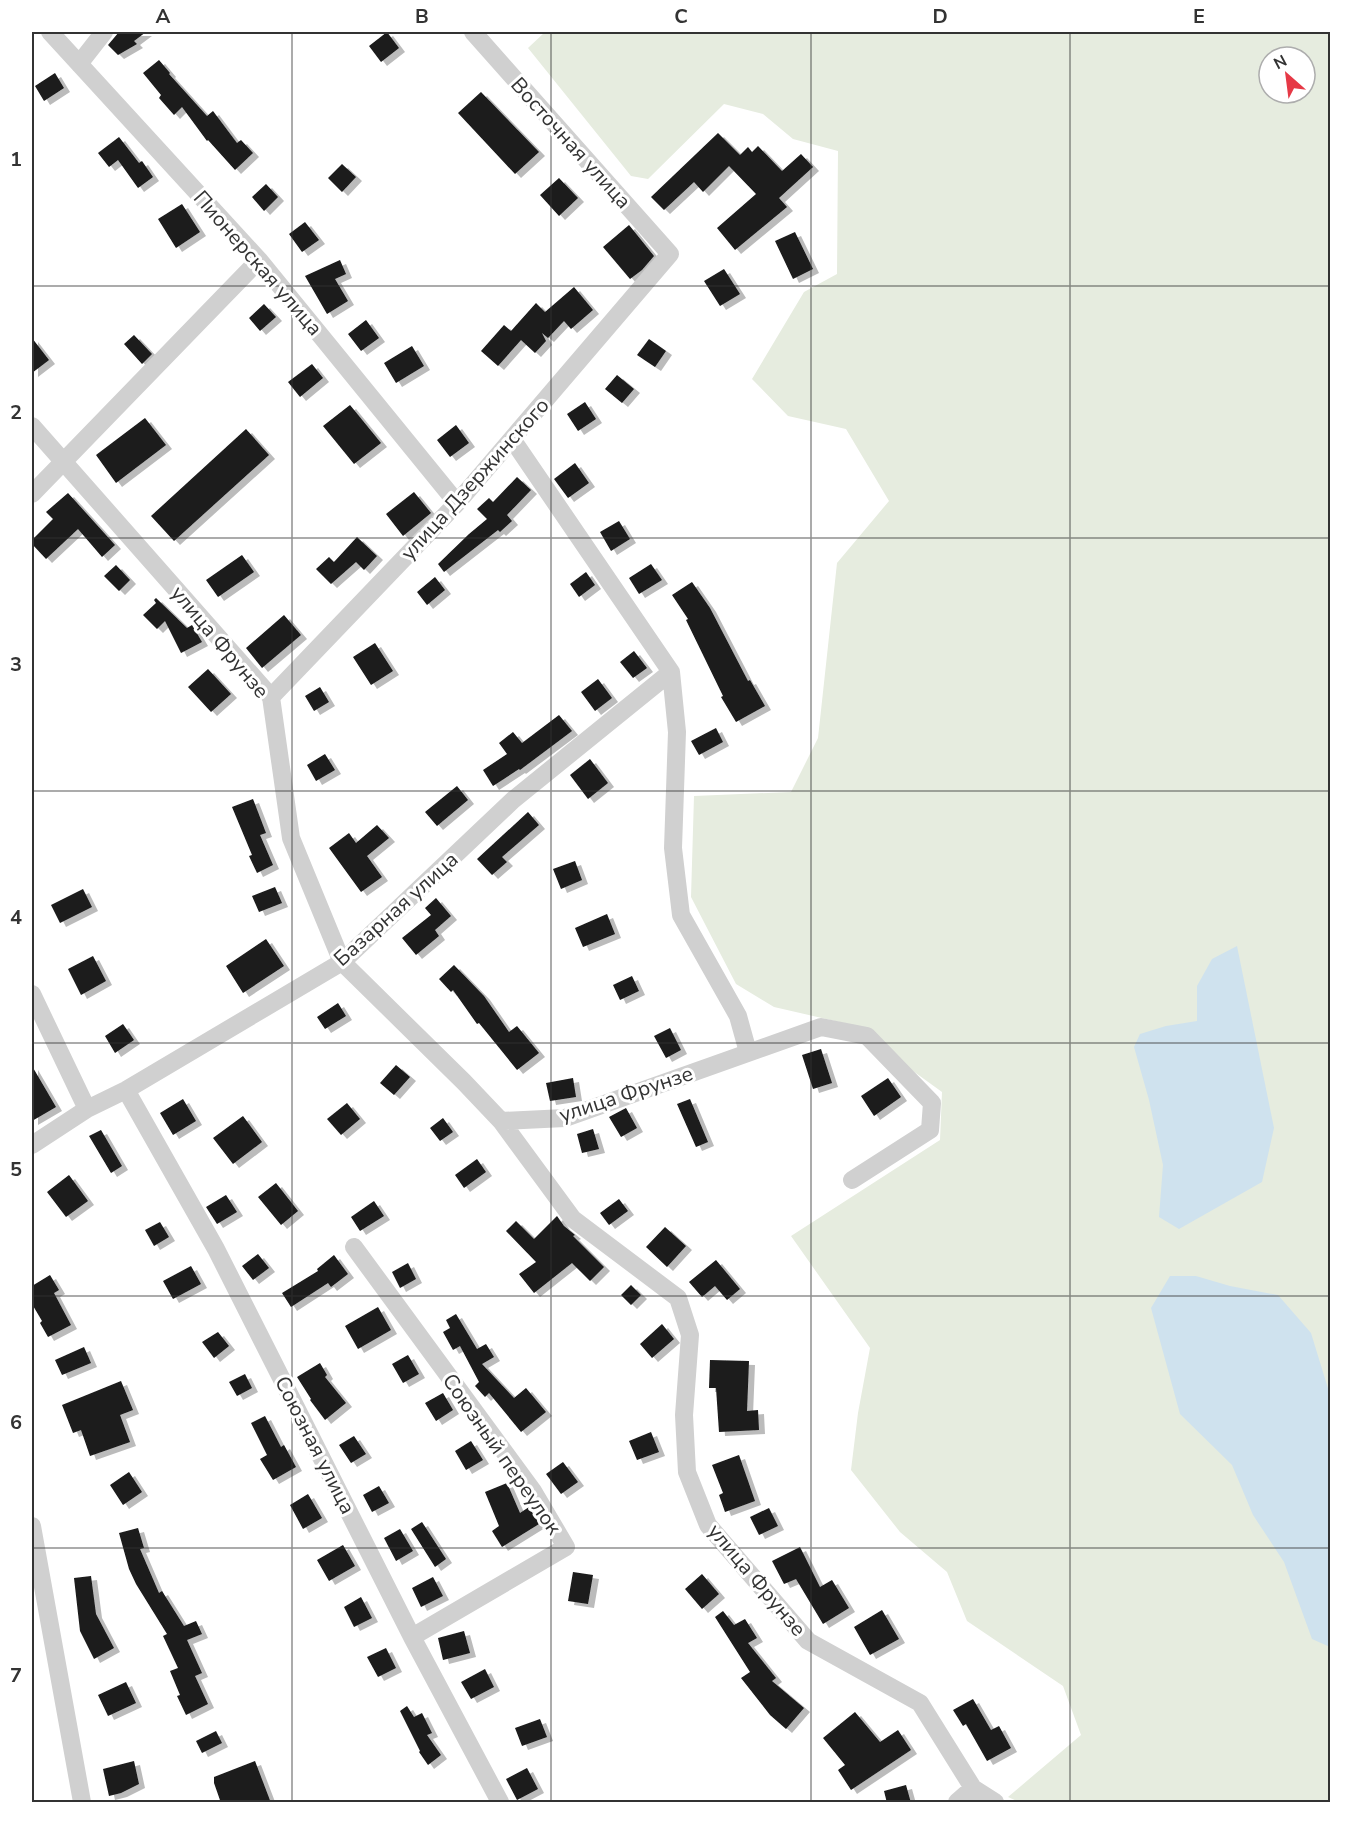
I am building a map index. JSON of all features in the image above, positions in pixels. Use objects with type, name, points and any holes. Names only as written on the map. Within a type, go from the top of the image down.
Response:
[{"type":"street","name":"Пионерская улица","points":[[50,32],[259,260],[457,503]]},
{"type":"street","points":[[80,64],[104,32]]},
{"type":"street","name":"Восточная улица","points":[[473,32],[670,254]]},
{"type":"street","name":"улица Дзержинского","points":[[271,697],[457,503],[670,254]]},
{"type":"street","points":[[32,494],[259,260]]},
{"type":"street","name":"улица Фрунзе","points":[[32,426],[271,697],[291,838],[342,962],[501,1121],[573,1220],[678,1298],[690,1335],[684,1415],[687,1472],[708,1525],[808,1641],[920,1702],[973,1788],[994,1803]]},
{"type":"street","points":[[512,439],[671,672],[677,732],[673,848],[681,915],[738,1016],[748,1052]]},
{"type":"street","name":"Базарная улица","points":[[32,1145],[87,1109],[126,1090],[342,962],[513,800],[671,672]]},
{"type":"street","points":[[32,994],[87,1109]]},
{"type":"street","name":"улица Фрунзе","points":[[501,1121],[565,1118],[821,1027],[867,1036],[932,1103],[930,1130],[852,1180]]},
{"type":"street","name":"Союзная улица","points":[[126,1090],[216,1249],[412,1637],[500,1803]]},
{"type":"street","name":"Союзный переулок","points":[[354,1247],[533,1491],[566,1547],[412,1637]]},
{"type":"street","points":[[32,1526],[82,1803]]},
{"type":"street","points":[[957,1803],[973,1788]]},
{"type":"shaded area","points":[[545,32],[1330,32],[1330,1802],[1019,1802],[1008,1797],[1081,1735],[1063,1686],[967,1621],[947,1572],[900,1532],[851,1470],[858,1413],[870,1348],[791,1236],[940,1140],[942,1092],[848,1024],[774,1007],[736,984],[691,897],[694,796],[791,792],[818,738],[837,563],[889,501],[846,429],[788,416],[752,379],[804,292],[837,274],[838,151],[793,139],[763,114],[724,104],[648,179],[631,176],[528,48]]},
{"type":"water","points":[[1237,946],[1274,1128],[1262,1182],[1179,1229],[1159,1217],[1163,1165],[1149,1100],[1134,1047],[1140,1034],[1166,1026],[1197,1021],[1197,986],[1212,959]]},
{"type":"water","points":[[1170,1276],[1196,1276],[1230,1286],[1278,1295],[1311,1333],[1330,1395],[1330,1647],[1312,1639],[1284,1562],[1253,1515],[1232,1465],[1180,1414],[1151,1308]]},
{"type":"building","points":[[119,32],[146,32],[134,41],[137,44],[118,55],[108,45]]},
{"type":"building","points":[[387,32],[399,48],[381,62],[369,46]]},
{"type":"building","points":[[159,60],[207,116],[213,111],[237,143],[241,140],[253,153],[235,170],[207,141],[182,107],[174,115],[159,98],[161,95],[143,73]]},
{"type":"building","points":[[55,73],[64,88],[44,101],[35,86]]},
{"type":"building","points":[[481,92],[539,152],[515,174],[458,113]]},
{"type":"building","points":[[718,133],[740,155],[748,147],[752,152],[758,146],[782,171],[801,154],[813,167],[779,198],[787,207],[735,250],[717,228],[756,194],[729,166],[703,192],[694,182],[664,210],[651,197]]},
{"type":"building","points":[[119,137],[139,163],[142,161],[153,177],[138,188],[118,160],[109,167],[98,153]]},
{"type":"building","points":[[342,164],[356,177],[342,192],[328,178]]},
{"type":"building","points":[[559,178],[578,198],[559,216],[540,195]]},
{"type":"building","points":[[266,184],[278,197],[264,211],[252,197]]},
{"type":"building","points":[[182,204],[200,232],[176,248],[158,219]]},
{"type":"building","points":[[305,222],[319,240],[302,252],[289,234]]},
{"type":"building","points":[[629,225],[654,256],[642,270],[630,279],[603,247]]},
{"type":"building","points":[[795,232],[813,269],[793,279],[775,241]]},
{"type":"building","points":[[340,260],[346,274],[335,279],[348,301],[327,314],[305,276]]},
{"type":"building","points":[[724,269],[740,294],[720,306],[704,281]]},
{"type":"building","points":[[574,287],[593,310],[571,329],[564,321],[548,338],[542,333],[546,341],[535,353],[521,340],[498,366],[481,351],[504,325],[511,331],[536,303],[545,312]]},
{"type":"building","points":[[264,304],[276,317],[260,331],[249,318]]},
{"type":"building","points":[[366,320],[379,338],[361,351],[348,334]]},
{"type":"building","points":[[134,335],[152,354],[142,364],[124,344]]},
{"type":"building","points":[[32,338],[49,360],[32,373]]},
{"type":"building","points":[[649,339],[666,351],[655,367],[637,355]]},
{"type":"building","points":[[412,346],[424,366],[396,383],[384,363]]},
{"type":"building","points":[[312,364],[323,378],[300,397],[288,382]]},
{"type":"building","points":[[617,375],[634,389],[622,403],[605,389]]},
{"type":"building","points":[[585,402],[596,419],[578,431],[567,414]]},
{"type":"building","points":[[350,405],[381,443],[354,464],[323,426]]},
{"type":"building","points":[[145,418],[166,445],[116,483],[96,455]]},
{"type":"building","points":[[456,425],[469,443],[450,457],[437,440]]},
{"type":"building","points":[[246,429],[269,455],[174,541],[151,516]]},
{"type":"building","points":[[575,463],[589,483],[568,498],[554,479]]},
{"type":"building","points":[[517,477],[531,490],[507,515],[512,521],[444,572],[438,564],[487,519],[477,509],[489,498],[493,502]]},
{"type":"building","points":[[414,492],[431,513],[403,536],[386,514]]},
{"type":"building","points":[[68,493],[115,545],[102,557],[78,529],[46,559],[32,544],[32,540],[53,519],[46,512]]},
{"type":"building","points":[[619,521],[630,539],[611,551],[600,532]]},
{"type":"building","points":[[357,537],[377,556],[364,570],[356,562],[331,584],[316,569],[329,557],[334,562]]},
{"type":"building","points":[[242,555],[254,572],[218,597],[206,580]]},
{"type":"building","points":[[651,564],[662,580],[639,594],[629,578]]},
{"type":"building","points":[[116,565],[130,580],[119,591],[104,576]]},
{"type":"building","points":[[586,572],[595,585],[579,597],[570,584]]},
{"type":"building","points":[[435,577],[445,590],[427,605],[417,592]]},
{"type":"building","points":[[692,582],[710,608],[748,681],[750,680],[765,706],[736,722],[721,697],[723,696],[686,620],[688,619],[672,595]]},
{"type":"building","points":[[156,598],[187,628],[192,625],[202,642],[181,653],[165,621],[157,629],[143,615],[156,603],[154,600]]},
{"type":"building","points":[[284,615],[301,635],[262,668],[246,648]]},
{"type":"building","points":[[375,643],[393,671],[371,685],[353,657]]},
{"type":"building","points":[[634,651],[647,668],[633,678],[620,662]]},
{"type":"building","points":[[208,669],[231,694],[211,712],[188,687]]},
{"type":"building","points":[[598,679],[612,698],[595,711],[581,692]]},
{"type":"building","points":[[320,687],[329,702],[314,711],[305,696]]},
{"type":"building","points":[[559,715],[572,731],[520,770],[493,786],[483,770],[507,754],[499,743],[513,732],[522,743]]},
{"type":"building","points":[[716,728],[723,742],[699,755],[691,741]]},
{"type":"building","points":[[325,754],[335,770],[316,781],[307,765]]},
{"type":"building","points":[[590,759],[608,783],[588,799],[570,775]]},
{"type":"building","points":[[457,786],[468,800],[437,826],[425,812]]},
{"type":"building","points":[[253,799],[266,833],[260,835],[273,865],[257,873],[232,807]]},
{"type":"building","points":[[528,812],[539,825],[502,857],[507,862],[492,875],[477,859]]},
{"type":"building","points":[[377,825],[389,838],[367,856],[382,877],[361,892],[329,848],[349,833],[356,843]]},
{"type":"building","points":[[575,861],[582,880],[561,889],[553,869]]},
{"type":"building","points":[[275,887],[282,903],[259,912],[252,896]]},
{"type":"building","points":[[83,889],[92,907],[60,923],[51,905]]},
{"type":"building","points":[[436,898],[451,916],[435,930],[439,936],[416,955],[402,938],[431,915],[425,908]]},
{"type":"building","points":[[607,914],[615,934],[583,947],[575,928]]},
{"type":"building","points":[[266,939],[284,966],[243,993],[226,966]]},
{"type":"building","points":[[93,956],[106,981],[81,995],[68,969]]},
{"type":"building","points":[[454,965],[484,996],[509,1032],[517,1026],[539,1053],[517,1070],[479,1023],[477,1024],[453,990],[451,992],[439,979]]},
{"type":"building","points":[[632,976],[639,991],[620,1000],[613,985]]},
{"type":"building","points":[[338,1003],[346,1016],[325,1029],[317,1017]]},
{"type":"building","points":[[123,1024],[134,1040],[115,1053],[105,1036]]},
{"type":"building","points":[[670,1028],[681,1050],[666,1058],[654,1036]]},
{"type":"building","points":[[821,1049],[832,1083],[813,1089],[802,1055]]},
{"type":"building","points":[[396,1065],[410,1077],[394,1095],[380,1083]]},
{"type":"building","points":[[32,1066],[56,1107],[32,1121]]},
{"type":"building","points":[[573,1078],[576,1097],[550,1101],[546,1083]]},
{"type":"building","points":[[888,1078],[901,1097],[874,1116],[861,1096]]},
{"type":"building","points":[[183,1099],[196,1121],[173,1135],[160,1113]]},
{"type":"building","points":[[690,1099],[708,1142],[696,1147],[677,1104]]},
{"type":"building","points":[[347,1103],[360,1119],[341,1135],[327,1119]]},
{"type":"building","points":[[626,1108],[637,1128],[621,1137],[609,1117]]},
{"type":"building","points":[[243,1116],[262,1142],[233,1164],[213,1138]]},
{"type":"building","points":[[443,1118],[453,1132],[440,1141],[430,1128]]},
{"type":"building","points":[[593,1129],[599,1149],[582,1153],[577,1134]]},
{"type":"building","points":[[101,1130],[122,1166],[111,1173],[89,1136]]},
{"type":"building","points":[[477,1159],[486,1172],[464,1188],[455,1175]]},
{"type":"building","points":[[69,1175],[88,1201],[66,1217],[47,1192]]},
{"type":"building","points":[[276,1183],[298,1211],[281,1225],[258,1197]]},
{"type":"building","points":[[226,1195],[237,1212],[217,1224],[206,1207]]},
{"type":"building","points":[[619,1199],[628,1211],[609,1225],[600,1213]]},
{"type":"building","points":[[374,1201],[384,1216],[360,1231],[351,1217]]},
{"type":"building","points":[[557,1216],[604,1267],[590,1281],[572,1263],[534,1293],[519,1274],[536,1262],[506,1231],[516,1221],[534,1239]]},
{"type":"building","points":[[160,1222],[169,1237],[154,1246],[145,1230]]},
{"type":"building","points":[[665,1227],[686,1246],[667,1267],[646,1247]]},
{"type":"building","points":[[258,1254],[269,1268],[253,1280],[242,1266]]},
{"type":"building","points":[[334,1255],[348,1274],[331,1287],[328,1283],[291,1307],[282,1293],[318,1271],[317,1269]]},
{"type":"building","points":[[716,1260],[740,1289],[727,1300],[715,1286],[702,1297],[689,1282]]},
{"type":"building","points":[[408,1263],[416,1279],[400,1288],[392,1272]]},
{"type":"building","points":[[191,1266],[201,1284],[173,1299],[163,1281]]},
{"type":"building","points":[[50,1275],[59,1290],[54,1293],[71,1325],[48,1337],[32,1304],[32,1286]]},
{"type":"building","points":[[631,1285],[641,1295],[631,1305],[621,1295]]},
{"type":"building","points":[[378,1307],[391,1330],[358,1349],[345,1326]]},
{"type":"building","points":[[456,1314],[477,1349],[486,1344],[494,1357],[482,1364],[514,1398],[526,1388],[546,1412],[521,1432],[489,1393],[485,1397],[475,1386],[479,1382],[460,1346],[453,1350],[443,1332],[450,1328],[446,1320]]},
{"type":"building","points":[[662,1324],[674,1339],[652,1358],[640,1344]]},
{"type":"building","points":[[218,1332],[229,1346],[214,1358],[202,1342]]},
{"type":"building","points":[[84,1347],[91,1363],[62,1375],[55,1360]]},
{"type":"building","points":[[408,1355],[419,1374],[403,1383],[392,1364]]},
{"type":"building","points":[[710,1360],[749,1361],[747,1411],[758,1410],[759,1430],[719,1432],[716,1388],[709,1388]]},
{"type":"building","points":[[320,1363],[327,1375],[325,1377],[346,1403],[325,1420],[297,1377]]},
{"type":"building","points":[[245,1374],[252,1388],[237,1396],[229,1382]]},
{"type":"building","points":[[121,1381],[133,1410],[120,1415],[130,1442],[90,1456],[81,1430],[73,1433],[62,1405]]},
{"type":"building","points":[[443,1393],[453,1410],[436,1421],[425,1403]]},
{"type":"building","points":[[265,1416],[281,1447],[284,1445],[296,1467],[273,1480],[260,1459],[267,1455],[251,1423]]},
{"type":"building","points":[[651,1432],[659,1452],[637,1460],[629,1441]]},
{"type":"building","points":[[354,1436],[366,1454],[351,1463],[339,1445]]},
{"type":"building","points":[[471,1441],[483,1460],[466,1470],[455,1451]]},
{"type":"building","points":[[739,1455],[755,1501],[725,1512],[719,1495],[723,1493],[712,1465]]},
{"type":"building","points":[[563,1462],[578,1482],[561,1494],[546,1474]]},
{"type":"building","points":[[129,1472],[142,1492],[123,1505],[110,1485]]},
{"type":"building","points":[[507,1483],[520,1513],[529,1507],[539,1524],[502,1547],[492,1531],[499,1526],[485,1492]]},
{"type":"building","points":[[379,1486],[389,1503],[372,1512],[363,1495]]},
{"type":"building","points":[[308,1494],[322,1518],[303,1529],[290,1505]]},
{"type":"building","points":[[769,1508],[778,1526],[759,1535],[750,1517]]},
{"type":"building","points":[[422,1522],[446,1559],[435,1567],[411,1529]]},
{"type":"building","points":[[138,1528],[144,1548],[140,1549],[159,1593],[162,1591],[184,1626],[196,1621],[202,1634],[187,1640],[202,1673],[195,1676],[208,1704],[186,1715],[177,1696],[180,1695],[170,1671],[178,1668],[163,1636],[167,1634],[136,1584],[129,1569],[119,1533]]},
{"type":"building","points":[[400,1529],[413,1551],[396,1561],[384,1538]]},
{"type":"building","points":[[343,1545],[355,1566],[329,1581],[317,1560]]},
{"type":"building","points":[[800,1547],[820,1587],[832,1580],[849,1608],[823,1624],[796,1579],[784,1584],[772,1561]]},
{"type":"building","points":[[573,1572],[593,1575],[588,1604],[568,1601]]},
{"type":"building","points":[[702,1574],[719,1594],[702,1609],[685,1589]]},
{"type":"building","points":[[91,1576],[96,1614],[114,1648],[94,1659],[80,1631],[74,1578]]},
{"type":"building","points":[[433,1577],[443,1596],[421,1607],[412,1588]]},
{"type":"building","points":[[361,1597],[372,1618],[354,1627],[344,1607]]},
{"type":"building","points":[[882,1610],[899,1639],[870,1655],[854,1627]]},
{"type":"building","points":[[723,1611],[734,1625],[745,1619],[757,1638],[748,1643],[776,1678],[772,1681],[804,1708],[786,1729],[770,1715],[741,1678],[750,1672],[715,1617]]},
{"type":"building","points":[[464,1631],[470,1653],[443,1660],[438,1638]]},
{"type":"building","points":[[386,1648],[396,1668],[378,1677],[367,1657]]},
{"type":"building","points":[[485,1669],[494,1687],[471,1699],[461,1682]]},
{"type":"building","points":[[126,1682],[136,1703],[108,1716],[98,1695]]},
{"type":"building","points":[[973,1699],[991,1730],[999,1726],[1011,1748],[987,1761],[966,1724],[963,1726],[953,1710]]},
{"type":"building","points":[[407,1706],[414,1717],[422,1713],[432,1733],[427,1735],[441,1755],[428,1765],[419,1752],[400,1711]]},
{"type":"building","points":[[855,1712],[880,1742],[898,1730],[911,1750],[851,1790],[838,1770],[845,1765],[823,1738]]},
{"type":"building","points":[[540,1719],[547,1737],[522,1746],[515,1728]]},
{"type":"building","points":[[216,1731],[222,1743],[202,1753],[196,1741]]},
{"type":"building","points":[[134,1761],[139,1784],[109,1796],[103,1769]]},
{"type":"building","points":[[255,1761],[271,1803],[221,1803],[214,1777]]},
{"type":"building","points":[[527,1768],[538,1789],[517,1800],[506,1779]]},
{"type":"building","points":[[906,1785],[911,1803],[887,1803],[884,1791]]}]
